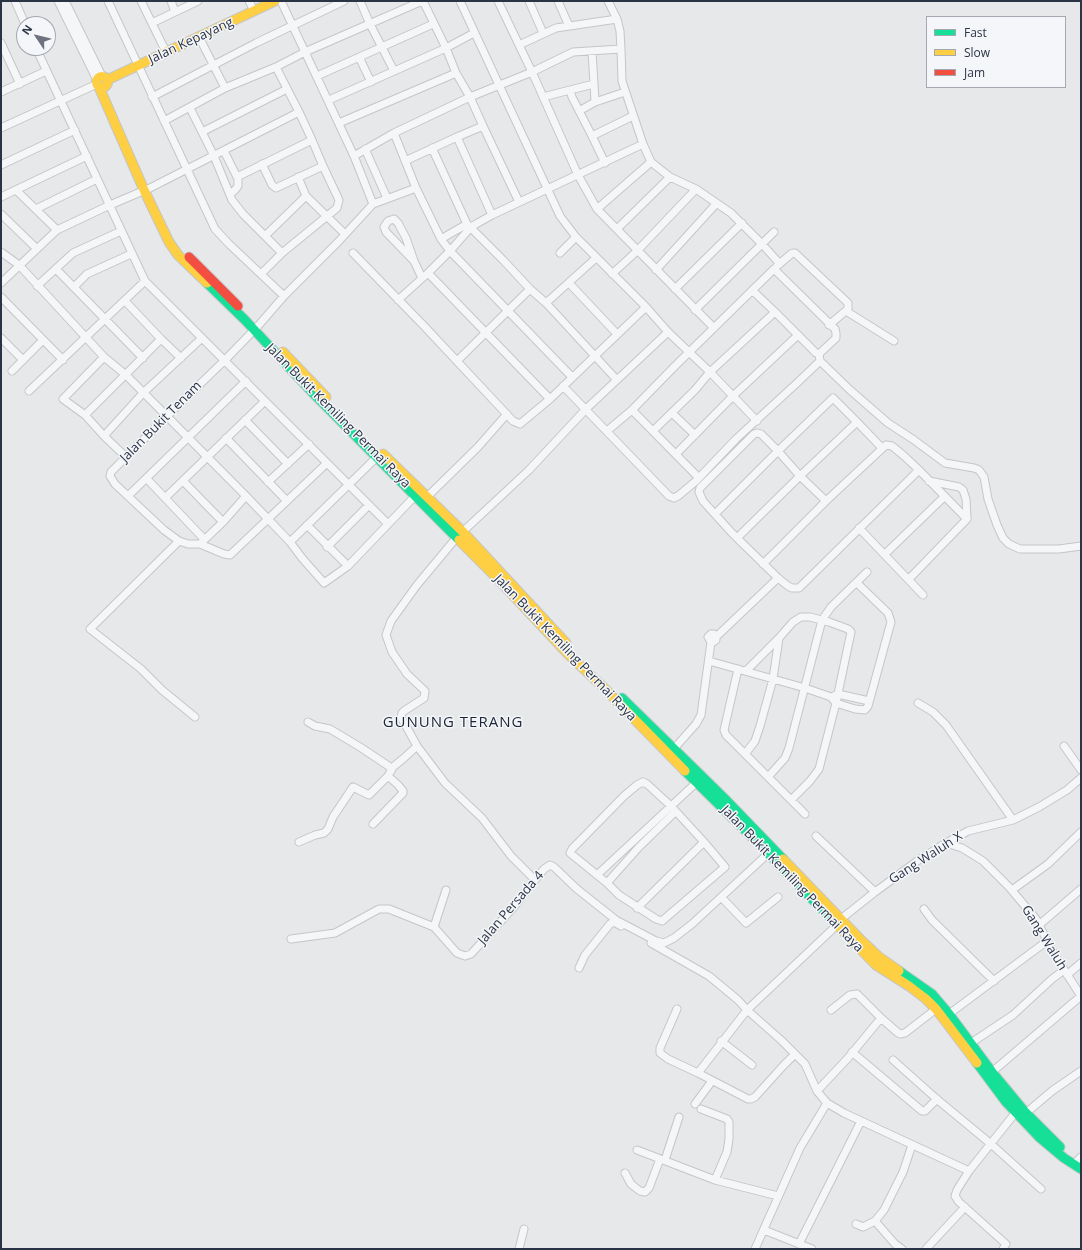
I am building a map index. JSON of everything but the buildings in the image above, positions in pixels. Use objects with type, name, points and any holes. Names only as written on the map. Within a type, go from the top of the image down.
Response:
[{"type":"street","points":[[15,1],[22,16]]},
{"type":"street","points":[[58,1],[101,82]]},
{"type":"street","points":[[65,1],[101,82]]},
{"type":"street","points":[[108,1],[215,229],[284,296]]},
{"type":"street","points":[[141,1],[166,52]]},
{"type":"street","points":[[171,1],[176,12]]},
{"type":"street","points":[[152,23],[198,1]]},
{"type":"street","points":[[249,1],[254,11]]},
{"type":"street","name":"Jalan Kepayang","points":[[101,82],[275,1]]},
{"type":"street","points":[[280,1],[329,100],[354,156],[373,204],[416,188]]},
{"type":"street","points":[[152,96],[344,1]]},
{"type":"street","points":[[360,1],[394,72]]},
{"type":"street","points":[[164,121],[225,88],[276,68],[305,52],[422,1],[446,48],[456,73],[470,97],[519,202]]},
{"type":"street","points":[[460,1],[560,216],[576,237],[596,258],[757,421]]},
{"type":"street","points":[[498,1],[532,72],[578,175],[597,209],[714,328]]},
{"type":"street","points":[[529,1],[543,33]]},
{"type":"street","points":[[558,1],[569,26]]},
{"type":"street","points":[[563,386],[671,497],[674,498],[699,478],[736,439],[757,421],[820,358],[836,335],[835,329],[777,267],[762,244],[742,223],[696,189],[670,177],[651,162],[643,144],[622,81],[620,31],[617,20],[608,1]]},
{"type":"street","points":[[519,45],[556,28],[617,20]]},
{"type":"street","points":[[317,76],[433,24]]},
{"type":"street","points":[[329,100],[446,48],[474,33]]},
{"type":"street","points":[[199,37],[225,88]]},
{"type":"street","points":[[1,43],[20,84]]},
{"type":"street","points":[[354,156],[394,133],[470,97],[532,72],[573,52],[621,49]]},
{"type":"street","points":[[592,52],[595,102]]},
{"type":"street","points":[[39,56],[145,281],[387,523]]},
{"type":"street","points":[[359,56],[371,82]]},
{"type":"street","points":[[261,274],[282,253],[337,208],[339,200],[299,112],[276,68]]},
{"type":"street","points":[[1,92],[46,71]]},
{"type":"street","points":[[339,123],[456,73]]},
{"type":"street","points":[[1,128],[101,82]]},
{"type":"street","name":"Jalan Bukit Kemiling Permai Raya","points":[[101,82],[147,189],[182,251],[217,284],[256,328],[343,415],[416,495],[515,586],[573,650],[671,752],[696,782],[771,852]]},
{"type":"street","points":[[543,97],[594,84]]},
{"type":"street","points":[[202,132],[287,89]]},
{"type":"street","points":[[570,90],[605,163]]},
{"type":"street","points":[[580,111],[595,102],[625,92]]},
{"type":"street","points":[[190,108],[214,156],[232,200],[243,214],[282,253]]},
{"type":"street","points":[[1,283],[36,248],[57,230],[147,189],[299,112]]},
{"type":"street","points":[[592,136],[633,116]]},
{"type":"street","points":[[405,161],[483,126]]},
{"type":"street","points":[[1,165],[75,130]]},
{"type":"street","points":[[394,133],[416,188],[441,239],[450,251],[572,377]]},
{"type":"street","points":[[457,137],[492,215]]},
{"type":"street","points":[[237,177],[312,140]]},
{"type":"street","points":[[441,239],[643,144]]},
{"type":"street","points":[[432,148],[469,226],[546,304],[617,380]]},
{"type":"street","points":[[365,149],[387,198]]},
{"type":"street","points":[[224,151],[238,179],[238,186],[230,194]]},
{"type":"street","points":[[1,197],[87,156]]},
{"type":"street","points":[[597,209],[651,162]]},
{"type":"street","points":[[262,164],[272,185],[276,188],[323,166]]},
{"type":"street","points":[[298,177],[306,196],[345,234]]},
{"type":"street","points":[[617,229],[670,177]]},
{"type":"street","points":[[36,209],[98,179]]},
{"type":"street","points":[[612,274],[696,189]]},
{"type":"street","points":[[16,190],[57,230]]},
{"type":"street","points":[[265,236],[306,196]]},
{"type":"street","name":"Jalan Bukit Tenam","points":[[179,541],[149,516],[115,484],[110,476],[111,472],[225,360],[284,296],[373,204]]},
{"type":"street","points":[[656,270],[716,204]]},
{"type":"street","points":[[1,214],[36,248]]},
{"type":"street","points":[[414,261],[406,238],[396,220],[393,219],[388,221],[384,227],[386,232],[414,261],[425,275],[486,333],[550,400]]},
{"type":"street","points":[[675,290],[742,223]]},
{"type":"street","points":[[398,300],[450,251],[469,226]]},
{"type":"street","points":[[37,286],[73,253],[121,231]]},
{"type":"street","points":[[695,310],[774,232]]},
{"type":"street","points":[[560,253],[576,237]]},
{"type":"street","points":[[1,252],[19,265],[104,357],[126,375],[189,437],[268,518],[324,583],[348,566],[387,523],[416,495]]},
{"type":"street","points":[[353,252],[513,421],[520,424],[550,400],[616,334],[646,307]]},
{"type":"street","points":[[607,431],[632,410],[689,352],[794,252],[848,304],[848,309],[829,324]]},
{"type":"street","points":[[74,287],[87,274],[132,254]]},
{"type":"street","points":[[546,304],[596,258]]},
{"type":"street","points":[[56,269],[143,358]]},
{"type":"street","points":[[29,392],[145,281]]},
{"type":"street","points":[[569,283],[616,334]]},
{"type":"street","points":[[457,361],[530,289]]},
{"type":"street","points":[[753,291],[816,353],[850,390],[888,423],[945,463],[979,470],[984,477],[988,500],[997,526],[1003,538],[1009,544],[1020,550],[1059,549],[1081,546]]},
{"type":"street","points":[[1,297],[63,360]]},
{"type":"street","points":[[125,301],[181,358]]},
{"type":"street","points":[[846,311],[894,341]]},
{"type":"street","points":[[654,430],[695,390],[710,372],[775,312]]},
{"type":"street","points":[[535,880],[511,856],[482,818],[445,782],[417,746],[401,717],[404,711],[424,698],[425,691],[407,674],[392,652],[386,635],[391,621],[417,584],[460,534],[529,470],[586,409],[668,332]]},
{"type":"street","points":[[676,454],[733,396],[798,335]]},
{"type":"street","points":[[1,338],[24,360]]},
{"type":"street","points":[[104,436],[143,393],[202,338]]},
{"type":"street","points":[[84,415],[161,339]]},
{"type":"street","points":[[12,371],[43,340]]},
{"type":"street","points":[[104,357],[63,399],[84,415],[126,457]]},
{"type":"street","points":[[128,496],[246,381]]},
{"type":"street","points":[[714,514],[833,398],[882,448]]},
{"type":"street","points":[[165,498],[265,401]]},
{"type":"street","points":[[632,410],[654,430],[699,478]]},
{"type":"street","points":[[672,413],[695,435]]},
{"type":"street","points":[[428,497],[478,447],[508,414]]},
{"type":"street","points":[[245,420],[288,464]]},
{"type":"street","points":[[737,538],[857,422]]},
{"type":"street","points":[[826,501],[759,433],[754,434],[699,490],[699,494],[703,501],[714,514],[763,564],[788,586],[792,588],[799,588],[918,470]]},
{"type":"street","points":[[226,438],[287,501]]},
{"type":"street","points":[[268,482],[309,444]]},
{"type":"street","points":[[763,564],[826,501],[886,445],[892,446],[903,455],[967,519]]},
{"type":"street","points":[[290,542],[379,454]]},
{"type":"street","name":"Jalan Bukit Kemiling Permai Raya","points":[[379,454],[428,497],[460,534]]},
{"type":"street","points":[[147,479],[202,541],[218,552],[230,555],[327,463]]},
{"type":"street","points":[[183,481],[222,522]]},
{"type":"street","points":[[909,579],[967,519],[966,500],[963,490],[959,487],[930,481]]},
{"type":"street","points":[[195,717],[162,690],[141,669],[90,629],[179,541],[188,544],[202,541],[246,496]]},
{"type":"street","points":[[885,554],[944,497]]},
{"type":"street","points":[[327,547],[369,505]]},
{"type":"street","points":[[307,525],[327,547],[348,566]]},
{"type":"street","points":[[859,528],[923,595]]},
{"type":"street","points":[[768,778],[785,758],[789,748],[822,620],[831,607],[867,572]]},
{"type":"street","points":[[671,752],[696,724],[702,714],[709,661],[714,640],[778,578]]},
{"type":"street","points":[[836,703],[862,710],[867,708],[891,622],[888,613],[857,583]]},
{"type":"street","points":[[746,671],[798,618],[805,617],[822,620],[851,632],[834,696],[836,703],[819,769],[810,781],[791,800]]},
{"type":"street","points":[[745,754],[755,741],[760,726],[773,679],[779,638]]},
{"type":"street","points":[[709,661],[834,696],[869,701]]},
{"type":"street","points":[[738,669],[724,730],[726,735],[805,814]]},
{"type":"street","points":[[918,703],[933,712],[946,725],[1013,820]]},
{"type":"street","points":[[308,722],[315,726],[330,729],[360,747],[387,766],[393,766]]},
{"type":"street","points":[[299,842],[324,833],[328,829],[333,817],[353,787],[369,795],[388,776],[393,766],[417,746]]},
{"type":"street","points":[[1064,746],[1081,770]]},
{"type":"street","name":"Jalan Bukit Kemiling Permai Raya","points":[[671,752],[725,799],[771,852],[838,923],[903,977],[936,1009],[1006,1102],[1021,1113]]},
{"type":"street","points":[[373,824],[401,797],[403,793],[398,785],[388,776]]},
{"type":"street","name":"Gang Waluh X","points":[[698,1073],[721,1041],[747,1010],[838,923],[875,892],[920,859],[946,843],[968,831],[1013,820],[1039,808],[1067,790],[1081,778]]},
{"type":"street","points":[[643,782],[673,809],[725,867],[662,921],[637,908],[619,895],[607,883],[570,854],[571,850],[624,796],[643,782]]},
{"type":"street","points":[[607,883],[696,782]]},
{"type":"street","points":[[597,875],[632,841],[673,809]]},
{"type":"street","points":[[1012,890],[1048,864],[1081,832]]},
{"type":"street","points":[[816,836],[875,892]]},
{"type":"street","points":[[632,841],[639,847]]},
{"type":"street","points":[[637,908],[704,842]]},
{"type":"street","name":"Gang Waluh","points":[[946,843],[962,848],[983,861],[1012,890],[1036,919],[1047,941],[1081,996]]},
{"type":"street","name":"Jalan Persada 4","points":[[434,927],[457,953],[465,956],[471,954],[513,908],[548,866],[553,866],[577,889],[616,920],[656,941],[664,943],[674,938],[692,924],[771,852]]},
{"type":"street","points":[[1039,925],[1081,889]]},
{"type":"street","points":[[291,939],[335,933],[379,909],[389,909],[434,927],[446,890]]},
{"type":"street","points":[[722,898],[746,923],[778,897]]},
{"type":"street","points":[[924,910],[932,920],[994,982]]},
{"type":"street","points":[[579,968],[585,955],[610,924],[614,922],[709,976],[738,1000],[805,1064],[817,1091],[828,1103],[860,1121],[969,1171]]},
{"type":"street","points":[[949,1014],[994,982],[1047,941]]},
{"type":"street","points":[[971,1043],[1013,1015],[1052,979],[1081,963]]},
{"type":"street","name":"Jalan Bukit Kemiling Permai Raya","points":[[903,977],[932,994],[971,1043],[1021,1113],[1032,1125],[1080,1162]]},
{"type":"street","points":[[831,1010],[850,995],[857,994],[881,1018],[900,1034],[905,1033],[936,1009]]},
{"type":"street","points":[[992,1072],[1081,996]]},
{"type":"street","points":[[677,1009],[660,1048],[660,1053],[668,1059],[698,1073],[748,1100],[755,1097],[795,1054]]},
{"type":"street","points":[[817,1091],[881,1018]]},
{"type":"street","points":[[721,1041],[752,1065]]},
{"type":"street","points":[[852,1052],[922,1111],[925,1111],[937,1099]]},
{"type":"street","points":[[893,1060],[1041,1189]]},
{"type":"street","points":[[1003,1249],[1006,1244],[955,1196],[957,1190],[969,1171],[991,1144],[1021,1113],[1081,1071]]},
{"type":"street","points":[[695,1104],[712,1081]]},
{"type":"street","points":[[755,1249],[800,1148],[828,1103]]},
{"type":"street","points":[[701,1109],[727,1119],[729,1122],[727,1152],[715,1180]]},
{"type":"street","points":[[625,1173],[631,1184],[640,1191],[645,1192],[649,1188],[679,1117]]},
{"type":"street","points":[[798,1244],[860,1121]]},
{"type":"street","points":[[856,1224],[863,1227],[875,1221],[884,1210],[903,1172],[912,1145]]},
{"type":"street","points":[[637,1150],[715,1180],[778,1196]]},
{"type":"street","points":[[926,1249],[965,1207]]},
{"type":"street","points":[[875,1221],[895,1244],[902,1249]]},
{"type":"street","points":[[519,1249],[524,1229]]},
{"type":"street","points":[[764,1230],[812,1249]]},
{"type":"traffic: fast","points":[[207,283],[245,320],[312,392],[459,540]]},
{"type":"traffic: fast","points":[[622,698],[725,799],[783,859]]},
{"type":"traffic: fast","points":[[685,771],[754,839],[838,926]]},
{"type":"traffic: fast","points":[[899,971],[932,994],[949,1014],[992,1072],[1026,1113],[1060,1147]]},
{"type":"traffic: fast","points":[[977,1063],[1006,1102],[1039,1137],[1064,1158],[1081,1169]]},
{"type":"traffic: slow","points":[[107,80],[275,1]]},
{"type":"traffic: slow","points":[[100,77],[104,77],[106,78],[107,82],[106,86],[100,87],[97,84],[97,80],[100,77]]},
{"type":"traffic: slow","points":[[99,87],[144,190],[169,242],[178,255],[207,283]]},
{"type":"traffic: slow","points":[[283,352],[326,397]]},
{"type":"traffic: slow","points":[[383,454],[463,532],[566,643]]},
{"type":"traffic: slow","points":[[459,540],[498,579],[568,654],[602,686],[685,771]]},
{"type":"traffic: slow","points":[[783,859],[861,940],[879,957],[899,971]]},
{"type":"traffic: slow","points":[[838,926],[876,965],[926,999],[936,1009],[977,1063]]},
{"type":"traffic: jam","points":[[189,257],[238,306]]},
{"type":"district","name":"GUNUNG TERANG","points":[[453,723]]}]
